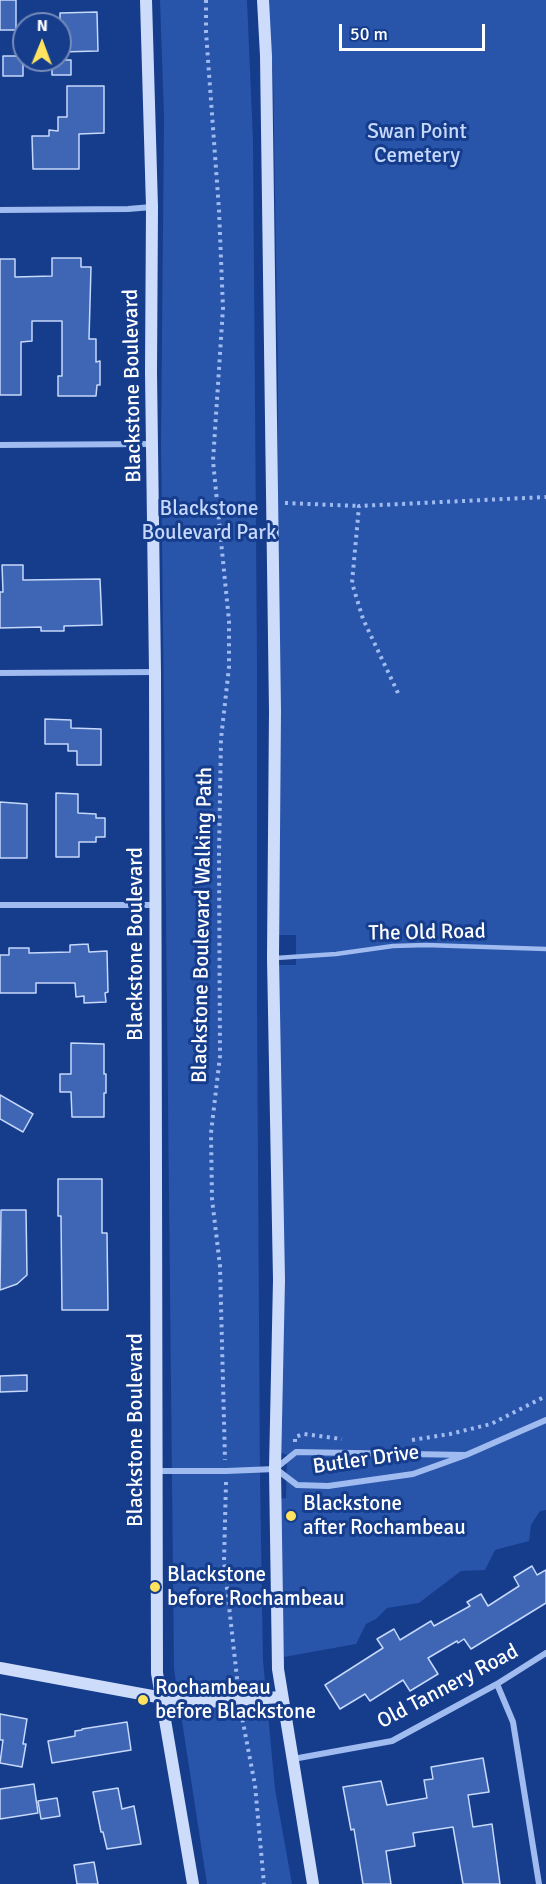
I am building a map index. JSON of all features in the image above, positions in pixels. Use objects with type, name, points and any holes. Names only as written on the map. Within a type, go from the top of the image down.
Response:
[{"type":"main road","name":"Blackstone Boulevard","points":[[146,0],[152,207],[157,1673],[194,1884]]},
{"type":"main road","points":[[263,0],[266,56],[275,711],[273,958],[279,1280],[275,1469],[278,1668],[313,1884]]},
{"type":"main road","points":[[0,1668],[190,1703],[281,1697]]},
{"type":"street","points":[[0,210],[152,207]]},
{"type":"street","points":[[0,445],[153,444]]},
{"type":"street","points":[[0,673],[155,672]]},
{"type":"street","points":[[0,905],[155,905]]},
{"type":"street","name":"Butler Drive","points":[[466,1455],[296,1452],[275,1469],[297,1485],[328,1485],[413,1474],[466,1455],[546,1420]]},
{"type":"street","points":[[156,1471],[275,1469]]},
{"type":"street","name":"Old Tannery Road","points":[[293,1759],[392,1740],[497,1684],[546,1653]]},
{"type":"street","points":[[497,1684],[513,1722],[538,1884]]},
{"type":"lane","name":"The Old Road","points":[[273,958],[336,954],[393,946],[546,949]]},
{"type":"path","name":"Blackstone Boulevard Walking Path","points":[[206,0],[223,308],[213,461],[229,621],[229,667],[221,751],[220,1056],[211,1132],[212,1199],[220,1266],[226,1471],[224,1562],[239,1700],[255,1785],[264,1884]]},
{"type":"path","points":[[272,502],[359,506],[546,497]]},
{"type":"path","points":[[359,506],[352,583],[363,619],[398,693]]},
{"type":"path","points":[[405,1441],[450,1434],[491,1424],[546,1396]]},
{"type":"path","points":[[296,1452],[295,1437],[304,1434],[353,1440]]},
{"type":"green space","name":"Blackstone Boulevard Park","points":[[160,0],[247,0],[253,140],[263,1660],[275,1789],[292,1884],[207,1884],[174,1669],[161,442],[164,117]]},
{"type":"green space","name":"Swan Point Cemetery","points":[[265,0],[546,0],[546,1510],[540,1511],[531,1525],[529,1541],[495,1550],[485,1570],[461,1571],[419,1603],[387,1608],[376,1619],[366,1624],[356,1644],[284,1657],[279,1499],[286,1498],[287,1455],[277,1451],[277,965],[296,965],[296,935],[278,935],[276,872],[278,381],[273,69]]},
{"type":"building","points":[[0,0],[16,0],[16,12],[12,12],[12,30],[0,30]]},
{"type":"building","points":[[97,12],[98,51],[72,52],[72,13]]},
{"type":"building","points":[[3,56],[12,56],[12,72],[23,72],[23,76],[3,76]]},
{"type":"building","points":[[52,72],[71,72],[71,75],[52,75]]},
{"type":"building","points":[[67,86],[104,86],[104,133],[79,134],[79,169],[33,169],[32,136],[49,136],[49,130],[58,131],[58,117],[67,117]]},
{"type":"building","points":[[52,258],[81,258],[81,267],[91,267],[89,339],[96,339],[96,362],[100,361],[100,385],[97,385],[96,396],[58,396],[58,376],[62,376],[62,321],[32,321],[32,341],[21,342],[21,395],[0,395],[0,259],[15,259],[15,277],[52,276]]},
{"type":"building","points":[[2,565],[23,565],[23,580],[100,579],[102,625],[64,626],[64,631],[41,631],[41,627],[0,628],[0,592],[3,592]]},
{"type":"building","points":[[45,719],[71,720],[71,728],[101,729],[101,765],[77,765],[77,751],[68,751],[68,744],[45,744]]},
{"type":"building","points":[[56,793],[78,794],[78,813],[96,814],[96,818],[105,818],[105,837],[96,837],[96,842],[79,842],[79,857],[56,857]]},
{"type":"building","points":[[0,802],[27,804],[27,858],[0,858]]},
{"type":"building","points":[[88,944],[89,952],[107,951],[108,992],[105,993],[106,1002],[84,1003],[84,996],[76,997],[75,983],[36,983],[36,993],[0,993],[0,955],[9,955],[9,948],[29,948],[29,953],[70,952],[70,945]]},
{"type":"building","points":[[71,1043],[104,1044],[106,1093],[104,1093],[104,1117],[72,1117],[71,1092],[60,1092],[60,1074],[71,1074]]},
{"type":"building","points":[[0,1095],[33,1114],[23,1132],[0,1119]]},
{"type":"building","points":[[58,1179],[102,1179],[102,1233],[107,1233],[108,1310],[62,1310],[61,1216],[58,1216]]},
{"type":"building","points":[[1,1210],[26,1210],[27,1275],[17,1284],[0,1290]]},
{"type":"building","points":[[27,1375],[27,1391],[0,1392],[0,1376]]},
{"type":"building","points":[[532,1566],[537,1575],[546,1570],[546,1603],[471,1649],[464,1639],[428,1658],[438,1674],[410,1691],[403,1680],[370,1701],[365,1694],[340,1709],[325,1685],[383,1648],[377,1639],[394,1629],[400,1640],[431,1621],[434,1626],[470,1606],[467,1602],[481,1594],[488,1606],[519,1586],[514,1577]]},
{"type":"building","points":[[0,1714],[27,1719],[22,1767],[0,1763],[3,1740],[0,1740]]},
{"type":"building","points":[[127,1722],[131,1750],[52,1763],[48,1741],[75,1736],[75,1731],[82,1729]]},
{"type":"building","points":[[483,1758],[489,1792],[468,1795],[473,1827],[492,1824],[500,1884],[463,1884],[453,1827],[413,1833],[415,1846],[386,1851],[391,1884],[363,1884],[354,1829],[351,1830],[343,1787],[381,1781],[387,1805],[427,1798],[424,1780],[433,1779],[431,1767]]},
{"type":"building","points":[[34,1784],[38,1813],[0,1819],[0,1789]]},
{"type":"building","points":[[118,1788],[122,1809],[134,1806],[141,1844],[107,1849],[93,1792]]},
{"type":"building","points":[[57,1798],[60,1816],[41,1819],[38,1801]]},
{"type":"building","points":[[94,1862],[98,1884],[77,1884],[74,1865]]},
{"type":"place","name":"Blackstone after Rochambeau","points":[[291,1516]]},
{"type":"place","name":"Blackstone before Rochambeau","points":[[155,1587]]},
{"type":"place","name":"Rochambeau before Blackstone","points":[[143,1700]]}]
